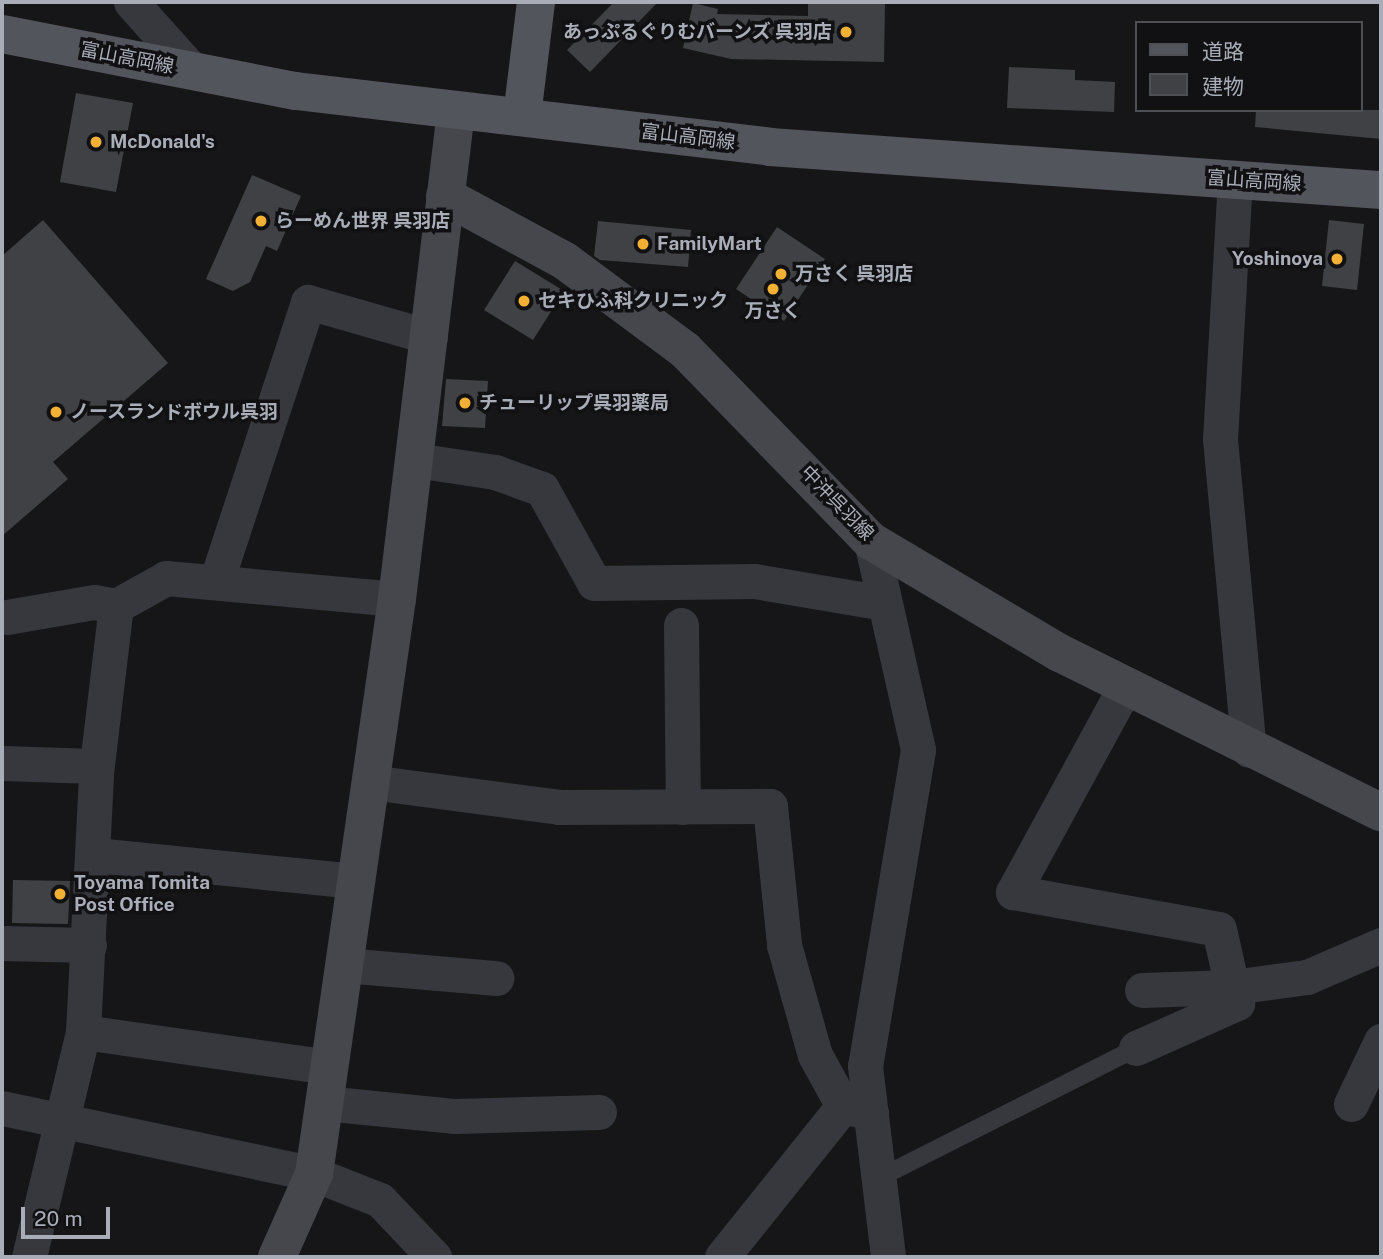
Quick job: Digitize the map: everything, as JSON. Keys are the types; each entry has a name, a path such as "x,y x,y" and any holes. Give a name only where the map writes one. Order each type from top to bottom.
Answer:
{"main road":[{"path":"522,117 536,2"},
{"name":"富山高岡線","path":"2,34 193,71 456,111 770,147 1381,190"},
{"path":"277,1257 314,1174 397,599 456,111"},
{"name":"中沖呉羽線","path":"445,196 565,261 685,350 871,541 1125,687 1249,750 1381,812"}],"street":[{"path":"131,2 193,71"},
{"path":"1236,179 1220,439 1249,750"},
{"path":"216,582 308,302 430,337"},
{"path":"415,460 495,472 542,489 594,583 754,581 884,603"},
{"path":"722,1257 857,1109 918,750 871,541"},
{"path":"4,617 94,602 116,606 166,578 397,599"},
{"path":"29,1257 66,1121 83,1032 94,855 96,766 116,606"},
{"path":"681,625 683,807"},
{"path":"1125,687 1013,892 1219,929 1237,1003 1136,1048"},
{"path":"2,763 96,766"},
{"path":"370,782 559,807 770,806 775,888 796,998 815,1055 857,1109 879,1178 888,1257"},
{"path":"94,855 356,881"},
{"path":"2,943 89,944"},
{"path":"1142,990 1232,988 1307,977 1381,945"},
{"path":"344,965 496,978"},
{"path":"83,1032 455,1116 599,1112"},
{"path":"1351,1104 1381,1041"},
{"path":"2,1108 314,1174 380,1200 434,1257"}],"lane":[{"path":"879,1178 1136,1048"}],"building":[{"path":"614,2 658,2 590,72 567,50"},
{"path":"808,2 885,2 884,62 731,59 683,48 693,3 718,9 717,14 808,16"},
{"path":"1009,67 1075,70 1075,80 1115,82 1114,112 1007,108"},
{"name":"McDonald's","path":"76,93 133,103 116,192 60,182"},
{"path":"1381,110 1381,139 1255,127 1256,112"},
{"name":"らーめん世界 呉羽店","path":"252,175 301,196 277,251 266,246 250,282 233,291 206,279"},
{"name":"ノースランドボウル呉羽","path":"43,220 168,363 53,462 68,479 2,536 2,256"},
{"path":"1329,220 1364,224 1357,290 1322,286"},
{"name":"FamilyMart","path":"598,221 691,230 688,267 600,260 594,256"},
{"name":"万さく 呉羽店","path":"777,227 825,259 784,321 736,289"},
{"name":"セキひふ科クリニック","path":"515,261 564,291 533,340 484,310"},
{"name":"チューリップ呉羽薬局","path":"446,379 488,381 485,428 442,426"},
{"path":"13,880 70,881 68,924 12,923"}],"place":[{"name":"あっぷるぐりむバーンズ 呉羽店","path":"846,32"},
{"name":"McDonald's","path":"96,142"},
{"name":"らーめん世界 呉羽店","path":"261,221"},
{"name":"FamilyMart","path":"643,244"},
{"name":"Yoshinoya","path":"1337,259"},
{"name":"万さく 呉羽店","path":"781,274"},
{"name":"万さく","path":"773,289"},
{"name":"セキひふ科クリニック","path":"524,301"},
{"name":"チューリップ呉羽薬局","path":"465,403"},
{"name":"ノースランドボウル呉羽","path":"56,412"},
{"name":"Toyama Tomita Post Office","path":"60,894"}]}
